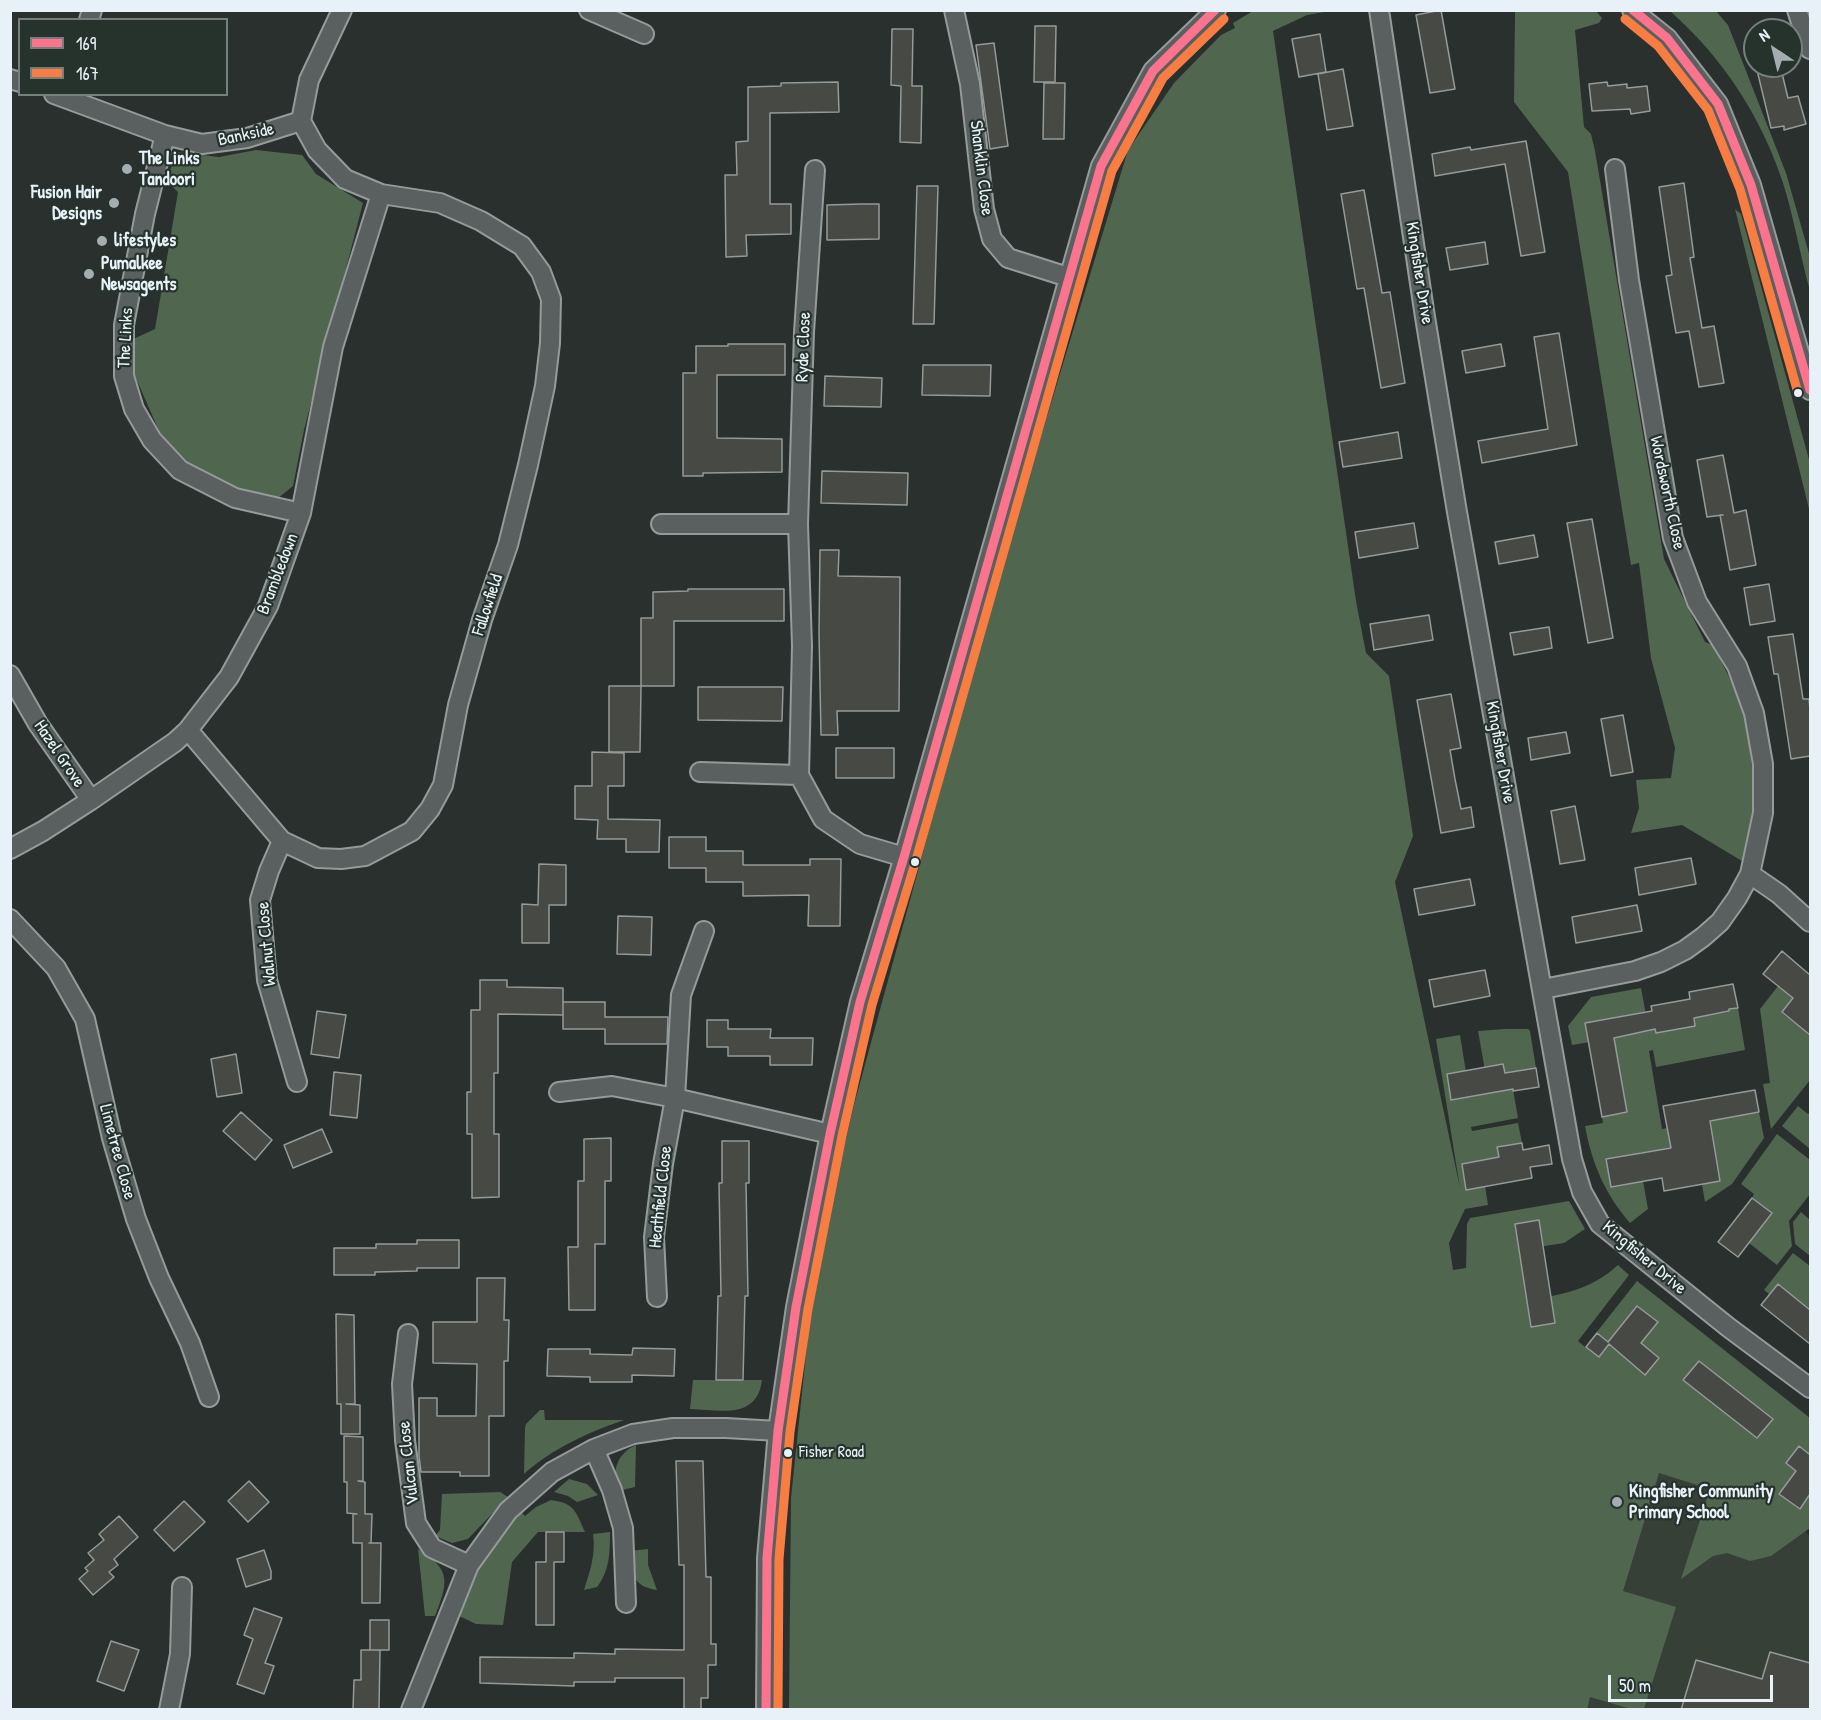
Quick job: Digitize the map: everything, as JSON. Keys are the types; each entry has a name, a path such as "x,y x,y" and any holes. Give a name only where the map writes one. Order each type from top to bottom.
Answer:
{"street":[{"path":"301,121 309,80 342,10"},
{"path":"589,10 644,33"},
{"name":"Shanklin Close","path":"954,10 970,84 984,209 992,239 1008,258 1068,277"},
{"path":"766,1710 766,1558 778,1431 796,1307 830,1134 860,1002 904,857 1101,166 1153,71 1216,10"},
{"name":"Kingfisher Drive","path":"1379,10 1457,512 1543,989 1560,1101 1572,1159 1582,1192 1600,1224 1728,1327 1810,1388"},
{"path":"1632,10 1667,38 1718,104 1751,185 1810,390"},
{"path":"1797,10 1810,49"},
{"name":"Bankside","path":"60,96 165,135 202,144 247,138 301,121"},
{"name":"Fallowfield","path":"188,730 282,841 318,858 341,859 365,856 412,831 430,809 443,785 458,705 482,620 508,545 544,386 550,343 551,299 541,272 522,246 481,221 440,203 381,194 345,178 317,150 301,121"},
{"name":"The Links","path":"165,135 145,214 124,326 124,376 134,409 153,440 180,470 235,498 301,513"},
{"name":"Wordsworth Close","path":"1543,989 1635,971 1685,950 1720,922 1737,898 1750,874 1763,813 1763,764 1754,712 1737,666 1697,602 1673,538 1634,313 1615,169"},
{"name":"Ryde Close","path":"815,170 804,332 798,524 802,646 799,775 823,819 860,844 904,857"},
{"name":"Brambledown","path":"10,849 91,801 174,742 188,730 229,677 268,606 301,513 333,347 381,194"},
{"path":"661,524 798,524"},
{"name":"Hazel Grove","path":"10,675 38,724 91,801"},
{"path":"700,772 799,775"},
{"name":"Walnut Close","path":"282,841 260,900 267,980 297,1082"},
{"path":"1750,874 1779,894 1810,922"},
{"name":"Limetree Close","path":"10,919 56,968 85,1019 112,1138 136,1219 159,1278 190,1343 209,1397"},
{"name":"Heathfield Close","path":"657,1297 654,1237 663,1164 675,1098 681,995 704,931"},
{"path":"559,1092 612,1086 675,1098 830,1134"},
{"name":"Vulcan Close","path":"408,1334 402,1384 405,1440 416,1523 432,1548 469,1565"},
{"path":"411,1710 469,1565 508,1511 552,1472 594,1449 633,1434 673,1428 778,1431"},
{"path":"594,1449 612,1490 623,1528 626,1603"},
{"path":"169,1710 180,1654 182,1587"}],"shaded area":[{"name":"Kingfisher Community Primary School","path":"1491,1348 1805,1531 1810,1537 1810,1709 1413,1710"}],"green space":[{"path":"1253,11 1330,11 1307,15 1273,31 1356,601 1366,653 1389,676 1413,836 1395,882 1460,1188 1436,1039 1460,1035 1470,1097 1489,1093 1478,1031 1528,1029 1536,1068 1510,1072 1518,1118 1471,1127 1472,1131 1518,1123 1522,1143 1499,1157 1481,1160 1488,1205 1465,1209 1449,1243 1453,1270 1466,1268 1467,1224 1470,1218 1569,1201 1585,1229 1564,1243 1519,1250 1527,1300 1586,1286 1618,1265 1629,1275 1578,1341 1585,1347 1637,1281 1810,1418 1810,1528 1771,1556 1750,1561 1727,1553 1713,1556 1681,1579 1710,1489 1659,1473 1623,1591 1676,1607 1644,1709 1631,1709 1590,1697 1587,1710 789,1710 791,1498 815,1268 855,1101 1000,571 1128,150 1174,83 1221,35 1235,28 1233,23"},
{"path":"1515,11 1596,11 1602,18 1599,23 1575,30 1584,127 1591,134 1595,151 1664,559 1705,642 1713,645 1745,709 1756,799 1747,864 1682,825 1631,833 1639,808 1636,780 1671,778 1675,748 1651,658 1639,563 1631,565 1568,172 1514,102"},
{"path":"1670,11 1716,11 1728,25 1743,63 1743,78 1749,78 1786,173 1810,257 1810,291 1783,183 1764,134 1723,68"},
{"path":"256,150 302,155 316,174 363,203 304,430 293,486 277,499 248,496 214,482 166,447 132,369 129,341 155,329 178,192 166,181 177,152 219,157"},
{"path":"1735,209 1741,214 1810,463 1810,513"},
{"path":"1778,986 1793,998 1782,1013 1810,1035 1810,1080 1771,1129 1763,1084 1770,1083 1760,1009"},
{"path":"1641,988 1647,1020 1693,1018 1729,1012 1729,1009 1738,1008 1745,1050 1656,1067 1653,1050 1649,1051 1662,1129 1759,1112 1764,1138 1732,1184 1705,1202 1697,1156 1659,1162 1657,1150 1638,1153 1648,1209 1630,1223 1613,1201 1601,1178 1591,1153 1585,1126 1603,1123 1602,1117 1627,1112 1614,1038 1572,1045 1568,1026 1591,997"},
{"path":"1798,1106 1808,1114 1810,1112 1810,1149 1782,1126"},
{"path":"1777,1134 1810,1160 1810,1194 1789,1221 1792,1246 1777,1265 1749,1243 1772,1213 1752,1198 1754,1194 1741,1184"},
{"path":"1801,1212 1810,1220 1810,1256 1795,1244 1793,1222"},
{"path":"1793,1253 1810,1266 1810,1310 1778,1284 1769,1294 1764,1290"},
{"path":"693,1380 762,1380 759,1393 753,1402 745,1407 725,1411 690,1409"},
{"path":"540,1410 544,1410 545,1420 624,1420 571,1442 547,1456 524,1474 526,1424"},
{"path":"636,1445 635,1487 618,1491 615,1477 617,1464 629,1448"},
{"path":"569,1479 587,1484 598,1495 577,1502 568,1496 554,1492"},
{"path":"500,1492 508,1497 468,1539 452,1543 435,1536 440,1530 442,1494"},
{"path":"551,1500 570,1506 585,1532 538,1532 512,1562 503,1625 476,1624 455,1614 474,1570 504,1529 520,1511 525,1516 536,1507"},
{"path":"610,1532 605,1574 597,1587 584,1590 593,1555 593,1534"},
{"path":"418,1549 442,1570 443,1594 435,1616 425,1616"},
{"path":"648,1549 648,1565 657,1590 638,1582 633,1572 630,1551"}],"building":[{"path":"1441,10 1455,89 1430,93 1416,15"},
{"path":"1035,26 1056,26 1055,82 1034,82"},
{"path":"892,29 913,29 912,86 922,86 921,143 900,142 901,86 891,85"},
{"path":"1320,34 1326,72 1299,77 1292,39"},
{"path":"994,43 1008,146 990,149 976,45"},
{"path":"1343,69 1353,126 1327,130 1318,74"},
{"path":"1759,78 1783,78 1788,98 1798,96 1806,124 1784,130 1784,126 1771,128"},
{"path":"838,82 839,112 770,113 770,204 791,204 791,234 746,235 747,256 726,257 725,175 737,175 736,142 748,141 748,87 781,86 781,83"},
{"path":"1607,82 1608,86 1627,84 1627,88 1647,86 1650,111 1631,114 1630,109 1592,111 1589,84"},
{"path":"1044,83 1065,83 1064,139 1043,139"},
{"path":"1526,141 1545,252 1521,256 1505,164 1435,176 1432,154"},
{"path":"1684,183 1694,257 1690,258 1702,328 1714,326 1724,383 1699,387 1689,331 1676,333 1666,276 1672,275 1659,187"},
{"path":"917,186 938,186 934,324 913,324"},
{"path":"1364,190 1382,293 1390,292 1405,383 1381,388 1364,288 1357,289 1341,194"},
{"path":"879,204 879,239 827,240 827,205"},
{"path":"1485,242 1488,264 1450,270 1446,248"},
{"path":"1559,333 1577,445 1482,463 1478,441 1548,429 1534,337"},
{"path":"728,344 785,344 785,375 717,375 717,438 782,439 782,472 703,473 703,476 683,476 683,373 696,373 696,346 728,346"},
{"path":"1501,344 1505,366 1466,373 1462,351"},
{"path":"923,365 991,365 990,396 922,395"},
{"path":"825,376 882,378 881,407 824,406"},
{"path":"1398,432 1402,458 1343,467 1339,442"},
{"path":"1723,455 1734,513 1746,510 1756,565 1730,570 1720,515 1707,517 1697,460"},
{"path":"822,471 908,473 907,505 821,503"},
{"path":"1592,519 1613,638 1588,643 1567,523"},
{"path":"1414,523 1418,548 1359,558 1355,532"},
{"path":"1534,535 1538,557 1499,564 1495,542"},
{"path":"820,550 839,550 838,576 900,577 899,711 837,711 838,735 821,735"},
{"path":"1769,584 1775,621 1750,625 1744,588"},
{"path":"688,589 784,589 784,621 674,621 674,686 641,686 641,618 653,618 653,592 688,591"},
{"path":"1429,615 1433,640 1374,650 1370,624"},
{"path":"1549,627 1552,648 1514,655 1510,633"},
{"path":"1793,634 1803,699 1809,699 1810,756 1791,759 1778,674 1774,674 1768,637"},
{"path":"609,686 641,686 640,752 609,752"},
{"path":"698,687 783,687 782,721 698,720"},
{"path":"1451,694 1461,748 1450,750 1455,779 1461,809 1471,807 1474,827 1441,833 1417,700"},
{"path":"1623,715 1633,772 1611,776 1601,719"},
{"path":"1566,732 1570,753 1531,760 1528,738"},
{"path":"836,748 894,748 894,778 836,778"},
{"path":"592,752 624,753 624,786 608,786 608,819 660,820 659,852 626,852 626,839 597,839 598,820 575,819 575,786 592,786"},
{"path":"1575,806 1585,860 1560,864 1551,811"},
{"path":"669,837 706,837 706,851 743,851 743,865 810,865 810,859 841,859 840,926 808,926 809,895 743,896 743,882 706,882 706,868 669,868"},
{"path":"1691,858 1696,884 1639,895 1635,868"},
{"path":"539,864 566,865 566,905 549,905 549,943 522,943 522,904 538,905"},
{"path":"1470,879 1475,905 1419,915 1414,889"},
{"path":"1637,905 1642,931 1576,943 1572,917"},
{"path":"618,916 652,917 651,955 617,954"},
{"path":"1782,951 1810,975 1810,1035 1782,1012 1793,998 1763,974"},
{"path":"1485,970 1490,996 1434,1007 1429,980"},
{"path":"480,980 507,980 507,987 563,988 563,1015 498,1014 498,1073 494,1073 494,1134 499,1134 499,1197 472,1198 472,1134 467,1134 467,1092 471,1092 471,1010 480,1010"},
{"path":"1733,984 1738,1008 1694,1018 1695,1026 1656,1033 1655,1029 1614,1038 1627,1112 1602,1117 1585,1023 1652,1011 1651,1006 1690,999 1689,992"},
{"path":"563,1002 605,1002 605,1017 668,1017 667,1044 605,1044 605,1029 563,1029"},
{"path":"317,1011 346,1015 339,1058 311,1054"},
{"path":"707,1020 728,1020 728,1029 771,1029 770,1038 813,1038 812,1065 770,1065 770,1056 728,1056 728,1047 707,1047"},
{"path":"236,1054 242,1093 217,1097 211,1059"},
{"path":"1503,1064 1505,1073 1536,1068 1539,1087 1513,1091 1513,1089 1451,1100 1447,1074"},
{"path":"334,1072 361,1075 357,1118 330,1115"},
{"path":"1755,1090 1759,1112 1710,1121 1720,1181 1664,1191 1662,1178 1611,1187 1606,1159 1671,1148 1663,1106"},
{"path":"241,1112 272,1140 255,1160 223,1131"},
{"path":"322,1129 332,1152 293,1168 284,1145"},
{"path":"611,1138 611,1181 605,1181 605,1244 595,1244 595,1310 569,1310 568,1247 578,1247 578,1181 584,1181 584,1139"},
{"path":"722,1141 749,1141 749,1183 746,1183 748,1296 745,1296 743,1380 716,1380 718,1296 721,1296 719,1183 722,1183"},
{"path":"1522,1143 1523,1150 1549,1145 1552,1164 1530,1167 1532,1178 1466,1190 1462,1164 1499,1157 1497,1147"},
{"path":"1752,1198 1772,1213 1738,1257 1718,1242"},
{"path":"1539,1220 1555,1323 1531,1327 1515,1224"},
{"path":"417,1240 459,1240 459,1268 417,1268 417,1271 375,1272 375,1275 334,1275 334,1248 376,1248 376,1244 417,1244"},
{"path":"477,1278 505,1278 504,1320 509,1320 508,1361 504,1361 504,1416 489,1416 489,1476 460,1476 460,1472 421,1472 419,1398 437,1398 437,1416 476,1416 477,1364 433,1363 433,1322 477,1322"},
{"path":"1778,1284 1810,1310 1810,1344 1761,1305"},
{"path":"1637,1306 1658,1322 1641,1343 1659,1358 1645,1375 1609,1344 1599,1357 1586,1347 1597,1333 1608,1342"},
{"path":"336,1314 354,1315 355,1404 346,1404 360,1405 360,1434 341,1434 341,1404 337,1404"},
{"path":"633,1348 675,1349 674,1376 632,1375 632,1382 590,1382 590,1377 547,1376 548,1349 590,1349 590,1354 632,1355"},
{"path":"1699,1361 1773,1419 1757,1438 1683,1380"},
{"path":"344,1436 363,1437 363,1481 358,1481 365,1482 365,1514 372,1514 371,1543 381,1543 380,1603 362,1603 362,1543 353,1543 353,1514 357,1514 347,1513"},
{"path":"1799,1446 1810,1453 1810,1494 1800,1509 1779,1494 1796,1471 1786,1463"},
{"path":"676,1461 703,1461 706,1577 711,1577 711,1644 716,1644 716,1665 708,1665 708,1698 701,1698 701,1710 684,1710 684,1678 615,1678 615,1682 574,1682 574,1686 480,1683 480,1657 574,1658 574,1653 615,1654 615,1649 684,1650 684,1565 679,1565"},
{"path":"249,1481 269,1502 248,1522 228,1501"},
{"path":"184,1501 205,1522 174,1551 154,1530"},
{"path":"119,1516 138,1537 114,1559 118,1565 109,1572 114,1577 93,1595 79,1579 88,1571 85,1568 94,1560 88,1553 104,1540 99,1534"},
{"path":"546,1532 564,1532 564,1562 554,1562 554,1625 536,1625 536,1562 546,1562"},
{"path":"264,1550 271,1571 271,1579 246,1587 237,1559"},
{"path":"254,1608 282,1618 265,1663 274,1666 264,1694 237,1684 253,1639 244,1635"},
{"path":"370,1620 389,1620 389,1650 370,1650"},
{"path":"111,1641 139,1650 124,1691 97,1681"},
{"path":"361,1650 380,1650 379,1710 353,1710 354,1680 361,1680"},
{"path":"1770,1652 1810,1663 1810,1710 1681,1710 1696,1660 1762,1679"}],"transit line":[{"name":"169","path":"766,1710 767,1558 778,1431 796,1307 830,1134 860,1002 904,857 1101,166 1153,71 1215,10"},
{"name":"169","path":"1633,10 1667,38 1718,104 1751,185 1810,390"},
{"name":"167","path":"778,1710 779,1559 790,1432 808,1309 842,1136 872,1005 916,860 1112,171 1163,78 1224,19"},
{"name":"167","path":"1625,19 1658,46 1708,110 1740,189 1798,393"}],"place":[{"name":"The Links Tandoori","path":"127,169"},
{"name":"Fusion Hair Designs","path":"114,203"},
{"name":"lifestyles","path":"102,241"},
{"name":"Pumalkee Newsagents","path":"89,274"},
{"name":"Fisher Road","path":"788,1453"},
{"name":"Kingfisher Community Primary School","path":"1617,1502"}]}
